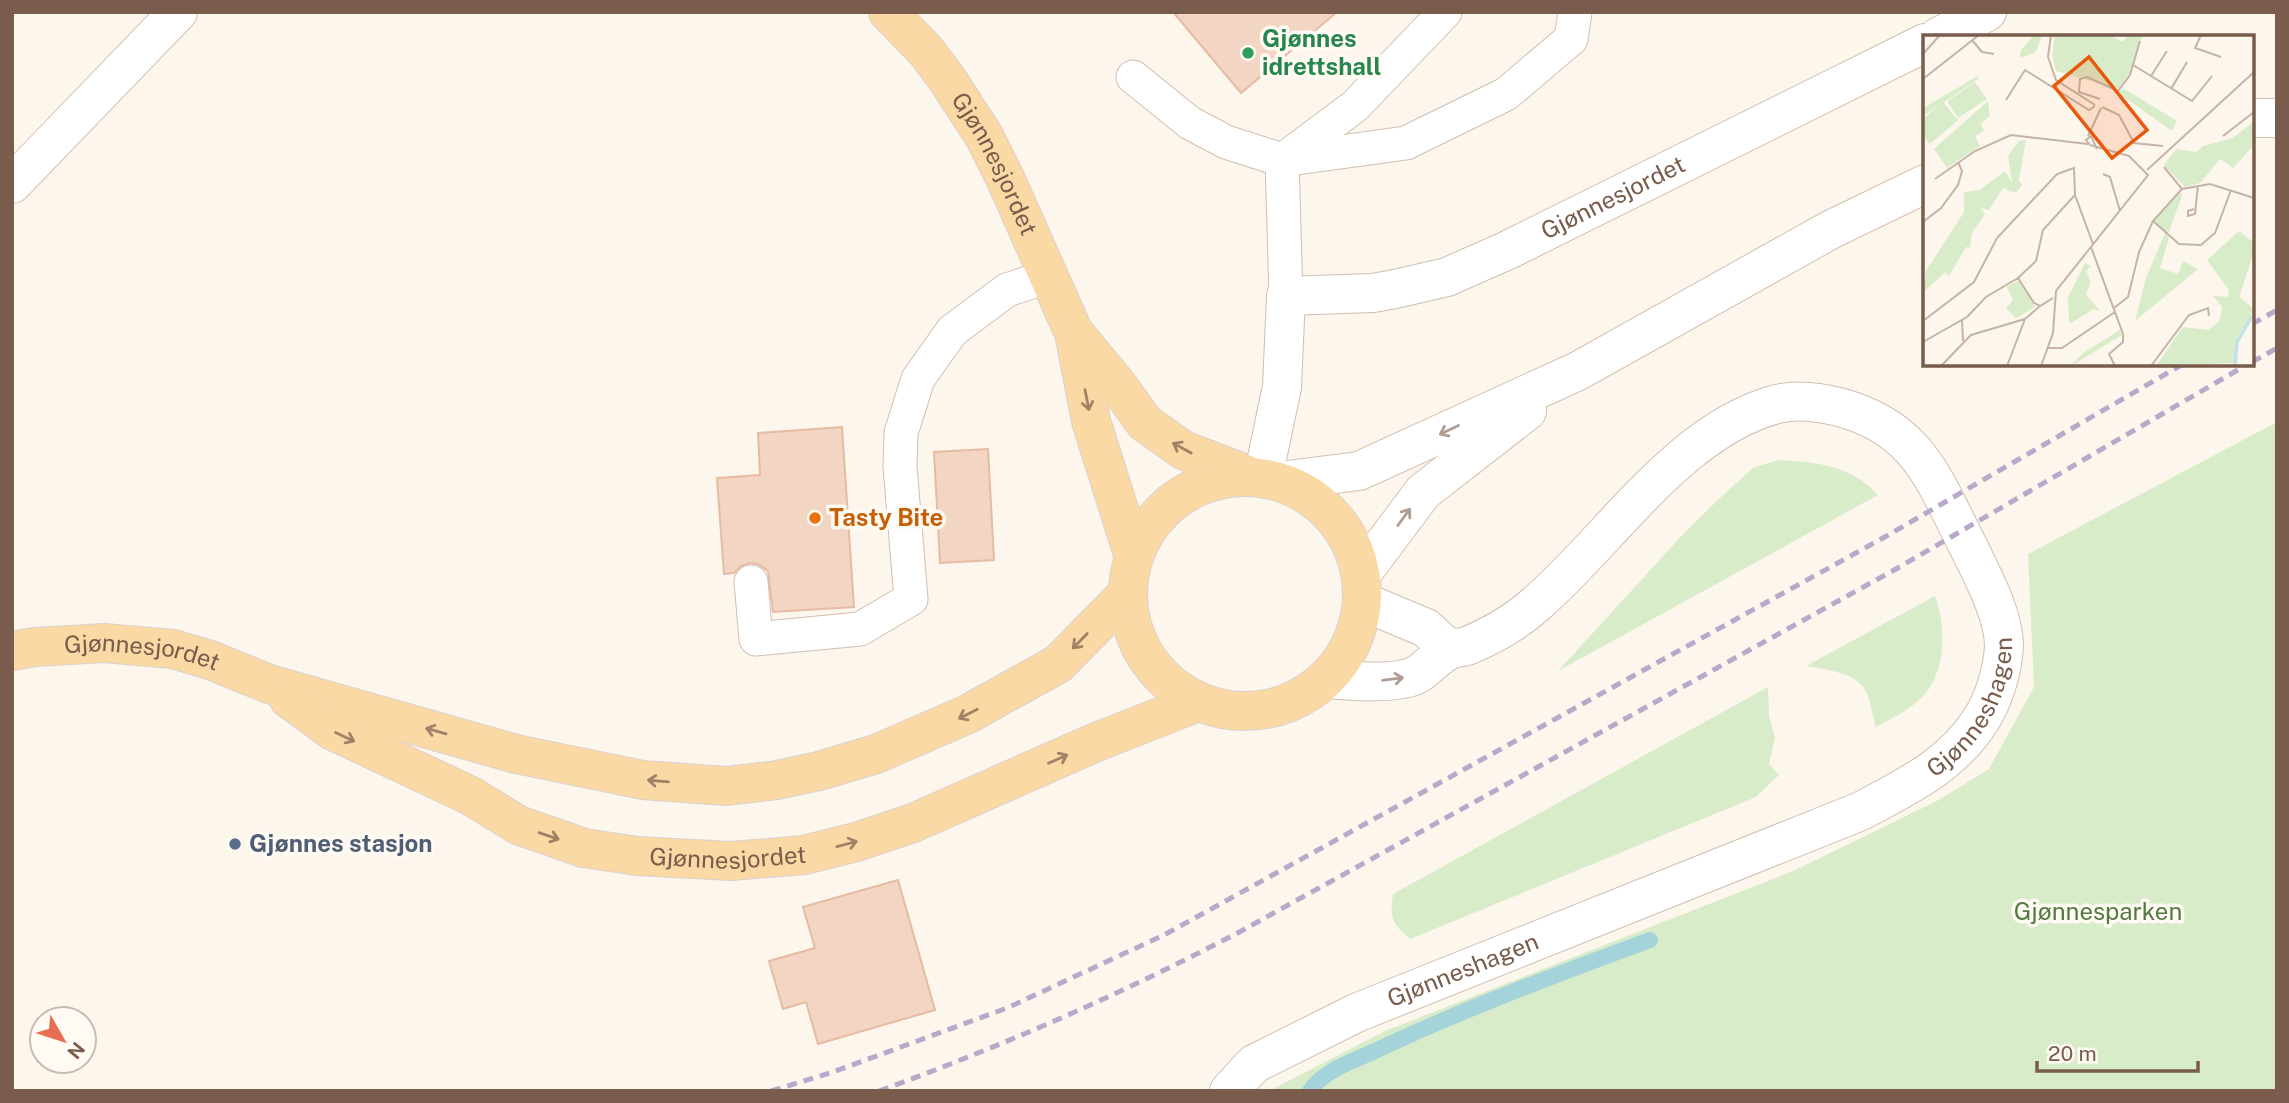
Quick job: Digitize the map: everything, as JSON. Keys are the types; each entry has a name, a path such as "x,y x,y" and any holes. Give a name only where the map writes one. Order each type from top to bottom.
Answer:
{"main road":[{"name":"Gjønnesjordet","path":"887,13 926,51 985,136 1049,276 1074,333 1091,422 1133,554"},
{"name":"Gjønnesjordet","path":"1074,333 1145,423 1182,450 1262,477"},
{"path":"1262,477 1313,497 1339,523 1364,587 1350,641 1327,679 1296,702 1269,709 1228,711 1198,702 1163,679 1143,654 1131,625 1127,594 1133,554 1153,519 1184,493 1214,480 1262,477"},
{"name":"Gjønnesjordet","path":"12,651 104,643 173,649 210,660 269,684 516,754 643,780 726,786 778,780 819,771 876,754 956,720 1058,664 1127,594"},
{"name":"Gjønnesjordet","path":"269,684 333,731 471,796 518,825 584,848 637,856 731,861 803,855 856,842 913,823 1094,743 1198,702"}],"street":[{"path":"12,184 178,12"},
{"path":"1942,35 1987,12"},
{"name":"Gjønnesjordet","path":"1286,296 1373,293 1447,277 1508,250 1923,44"},
{"path":"2254,118 2277,118"},
{"name":"Gjønnesjordet","path":"1262,477 1359,471 1578,371 1830,230 1923,185"},
{"path":"1262,477 1282,387 1286,296"},
{"name":"Gjønnesjordet","path":"1364,587 1423,492 1578,371"},
{"name":"Gjønneshagen","path":"1229,1091 1254,1064 1356,1013 1861,811 1928,775 1961,747 1984,716 1998,678 2004,645 1996,607 1976,563 1931,473 1908,444 1883,423 1856,411 1818,402 1780,403 1747,414 1716,431 1675,464 1535,606 1489,636 1462,648 1450,650 1415,676 1367,682 1327,679"},
{"path":"1364,587 1426,628 1450,650"}],"lane":[{"path":"1282,160 1354,106 1445,12"},
{"path":"1133,77 1190,123 1226,142 1282,160 1406,142 1506,94 1571,39 1575,12"},
{"path":"1282,160 1286,296"},
{"path":"751,582 756,639 860,629 911,599 900,466 901,433 918,379 952,331 1007,290 1049,276"}],"green space":[{"name":"Gjønnesparken","path":"2277,422 2277,1091 1269,1091 1385,1031 1791,872 1935,802 1989,769 2034,687 2028,554"},
{"path":"1778,460 1819,464 1844,471 1878,495 1558,671 1687,530 1721,497 1753,468"},
{"path":"1935,596 1942,625 1938,670 1924,695 1900,714 1876,727 1868,696 1859,683 1838,672 1806,666"},
{"path":"1768,687 1769,716 1775,738 1769,764 1779,775 1756,797 1410,939 1395,924 1392,915 1393,894"}],"building":[{"name":"Gjønnes idrettshall","path":"1173,12 1337,12 1241,93"},
{"path":"842,427 854,607 773,612 768,571 758,564 750,563 741,566 734,573 724,574 717,478 760,475 758,433"},
{"path":"988,449 994,560 940,563 934,452"},
{"path":"898,880 935,1010 818,1044 806,1002 783,1009 769,961 815,948 803,907"}],"waterway":[{"path":"1310,1091 1331,1071 1444,1020 1650,940"}],"railway":[{"path":"2254,323 2277,310"},
{"path":"2254,361 2277,348"},
{"path":"771,1091 833,1072 1007,1008 1164,935 1883,538 2180,366"},
{"path":"879,1091 1064,1017 1243,930 1896,569 2245,366"}],"place":[{"name":"Gjønnes idrettshall","path":"1248,53"},
{"name":"Tasty Bite","path":"815,518"},
{"name":"Gjønnes stasjon","path":"235,844"}]}
